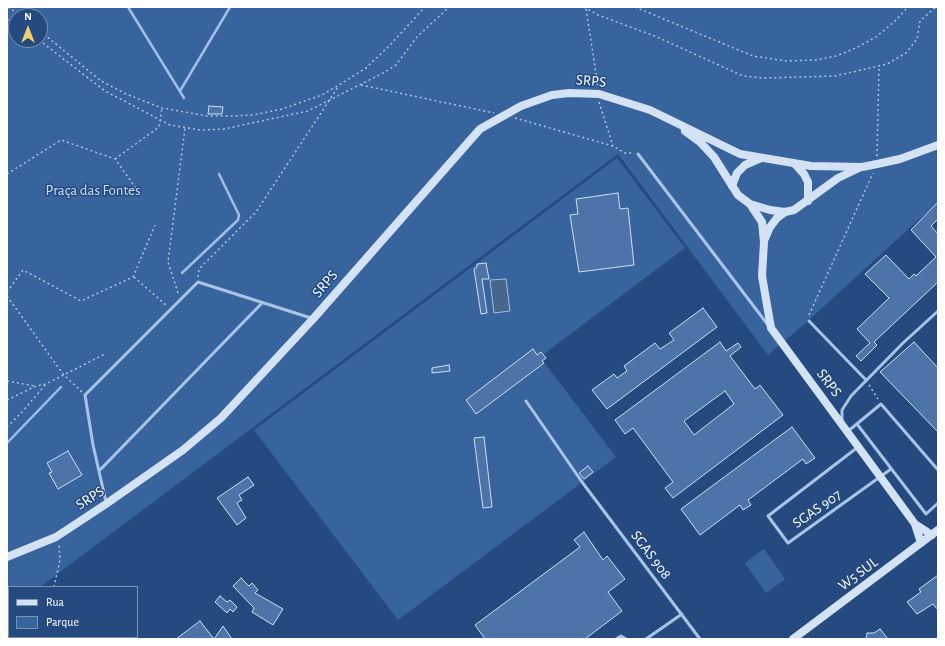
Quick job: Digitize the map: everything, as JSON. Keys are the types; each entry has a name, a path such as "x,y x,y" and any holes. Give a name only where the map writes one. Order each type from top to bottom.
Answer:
{"main road":[{"name":"SRPS","path":"7,557 56,537 183,450 221,418 313,319 480,129 521,106 552,95 569,93 599,94 635,104 740,154 794,164 862,167"},
{"name":"SRPS","path":"674,123 700,142 714,157 727,175 738,195 750,204 762,222 764,242 762,276 771,328 915,524 921,543"},
{"name":"SRPS","path":"764,242 770,227 777,218 785,212 794,210 808,201 838,178 862,167 900,160 938,145"},
{"path":"732,186 737,173 745,165 761,158"},
{"path":"794,164 804,174 808,182 808,201"},
{"name":"SRPS","path":"750,204 785,212"},
{"name":"SRPS","path":"915,524 935,532"},
{"name":"W5 SUL","path":"793,639 935,532"}],"lane":[{"path":"638,154 771,328"},
{"path":"106,504 85,395 170,308 198,282 313,319"},
{"path":"99,471 262,303"},
{"path":"842,424 842,410 851,396 928,318 938,312"},
{"path":"809,321 866,380"},
{"name":"SGAS 908","path":"526,401 585,485 700,639"},
{"path":"847,432 881,404 938,470"},
{"path":"857,424 926,514 938,503"},
{"name":"SGAS 907","path":"858,447 768,516 788,543 881,477"},
{"path":"881,477 891,469"},
{"path":"646,639 682,614"},
{"path":"616,639 621,636 626,639"}],"path":[{"path":"48,38 101,81 126,94 162,108 207,116 253,115 282,109 305,102 339,85 366,68 390,46 425,7"},
{"path":"48,47 105,91 170,125 200,130 224,129 308,111 361,85 396,65 417,37 449,7"},
{"path":"585,7 598,15 657,37 743,76 763,78 835,76 888,64 906,53 917,39 920,21 936,7"},
{"path":"585,7 599,101 613,146"},
{"path":"635,7 753,56 786,61 816,60 836,56 856,48 876,37 894,22 908,7"},
{"path":"809,321 810,312 877,164 879,66"},
{"path":"198,282 199,269 256,212 339,85"},
{"path":"361,85 504,115 613,146 625,153 638,154"},
{"path":"115,159 158,127 162,108"},
{"path":"180,299 168,262 186,127"},
{"path":"7,174 61,140 115,159 138,191"},
{"path":"7,292 23,270 81,301 133,277 155,225"},
{"path":"133,277 170,308"},
{"path":"7,296 63,374 85,395"},
{"path":"7,427 46,384 63,374 105,354"},
{"path":"866,380 881,404"},
{"path":"7,381 36,386"},
{"path":"7,400 36,386 46,384"},
{"path":"54,586 60,560 56,537"}],"green space":[{"name":"Praça das Fontes","path":"7,7 938,7 938,202 809,320 768,355 618,154 41,586 8,586 7,611"},
{"path":"617,158 685,248 540,357 616,457 398,620 254,430"},
{"path":"764,549 785,579 766,593 745,563"}],"shaded area":[{"path":"506,279 510,311 494,313 490,280"}],"building":[{"path":"209,106 223,107 222,114 208,114"},
{"path":"618,193 620,209 628,208 634,265 579,272 570,215 578,214 576,199"},
{"path":"938,202 938,219 931,226 938,234 938,282 874,342 877,345 861,361 856,356 870,343 857,329 889,298 865,274 886,255 909,279 914,274 916,276 936,257 911,230"},
{"path":"486,263 489,279 482,279 487,313 481,314 474,269 477,267 477,264"},
{"path":"703,308 717,327 607,409 592,390 614,374 617,378 627,371 624,366 655,343 660,349 674,340 669,333"},
{"path":"720,342 726,351 738,343 741,347 730,356 755,389 760,385 783,415 673,498 665,488 673,482 633,428 625,434 615,420","holes":["725,391 734,404 694,435 684,421"]},
{"path":"914,342 938,368 938,432 880,372"},
{"path":"533,349 537,355 541,352 546,358 542,361 544,363 476,414 466,400"},
{"path":"449,365 450,371 432,373 432,368"},
{"path":"792,427 815,458 806,464 803,459 748,500 751,505 743,510 740,505 700,535 681,509"},
{"path":"484,437 492,507 483,508 474,438"},
{"path":"68,451 82,475 58,489 49,473 52,472 47,463"},
{"path":"588,466 593,472 584,479 579,473"},
{"path":"248,477 254,485 239,495 242,500 237,503 246,518 237,525 217,498"},
{"path":"584,532 603,560 607,556 625,579 608,592 622,611 585,639 485,639 475,625 580,547 574,540"},
{"path":"938,575 938,610 933,604 917,614 907,602 921,592 919,589"},
{"path":"241,578 249,586 252,583 258,590 255,593 283,609 273,625 252,612 254,608 233,586"},
{"path":"220,596 227,602 230,600 237,607 233,612 230,609 227,613 215,602"},
{"path":"200,621 214,639 176,639"},
{"path":"223,626 232,639 214,639"},
{"path":"880,629 888,639 866,639 867,633 874,633"}],"waterway":[{"path":"128,7 184,98"},
{"path":"180,91 230,7"},
{"path":"182,273 238,220 239,215 219,174"},
{"path":"7,443 61,387"}]}
